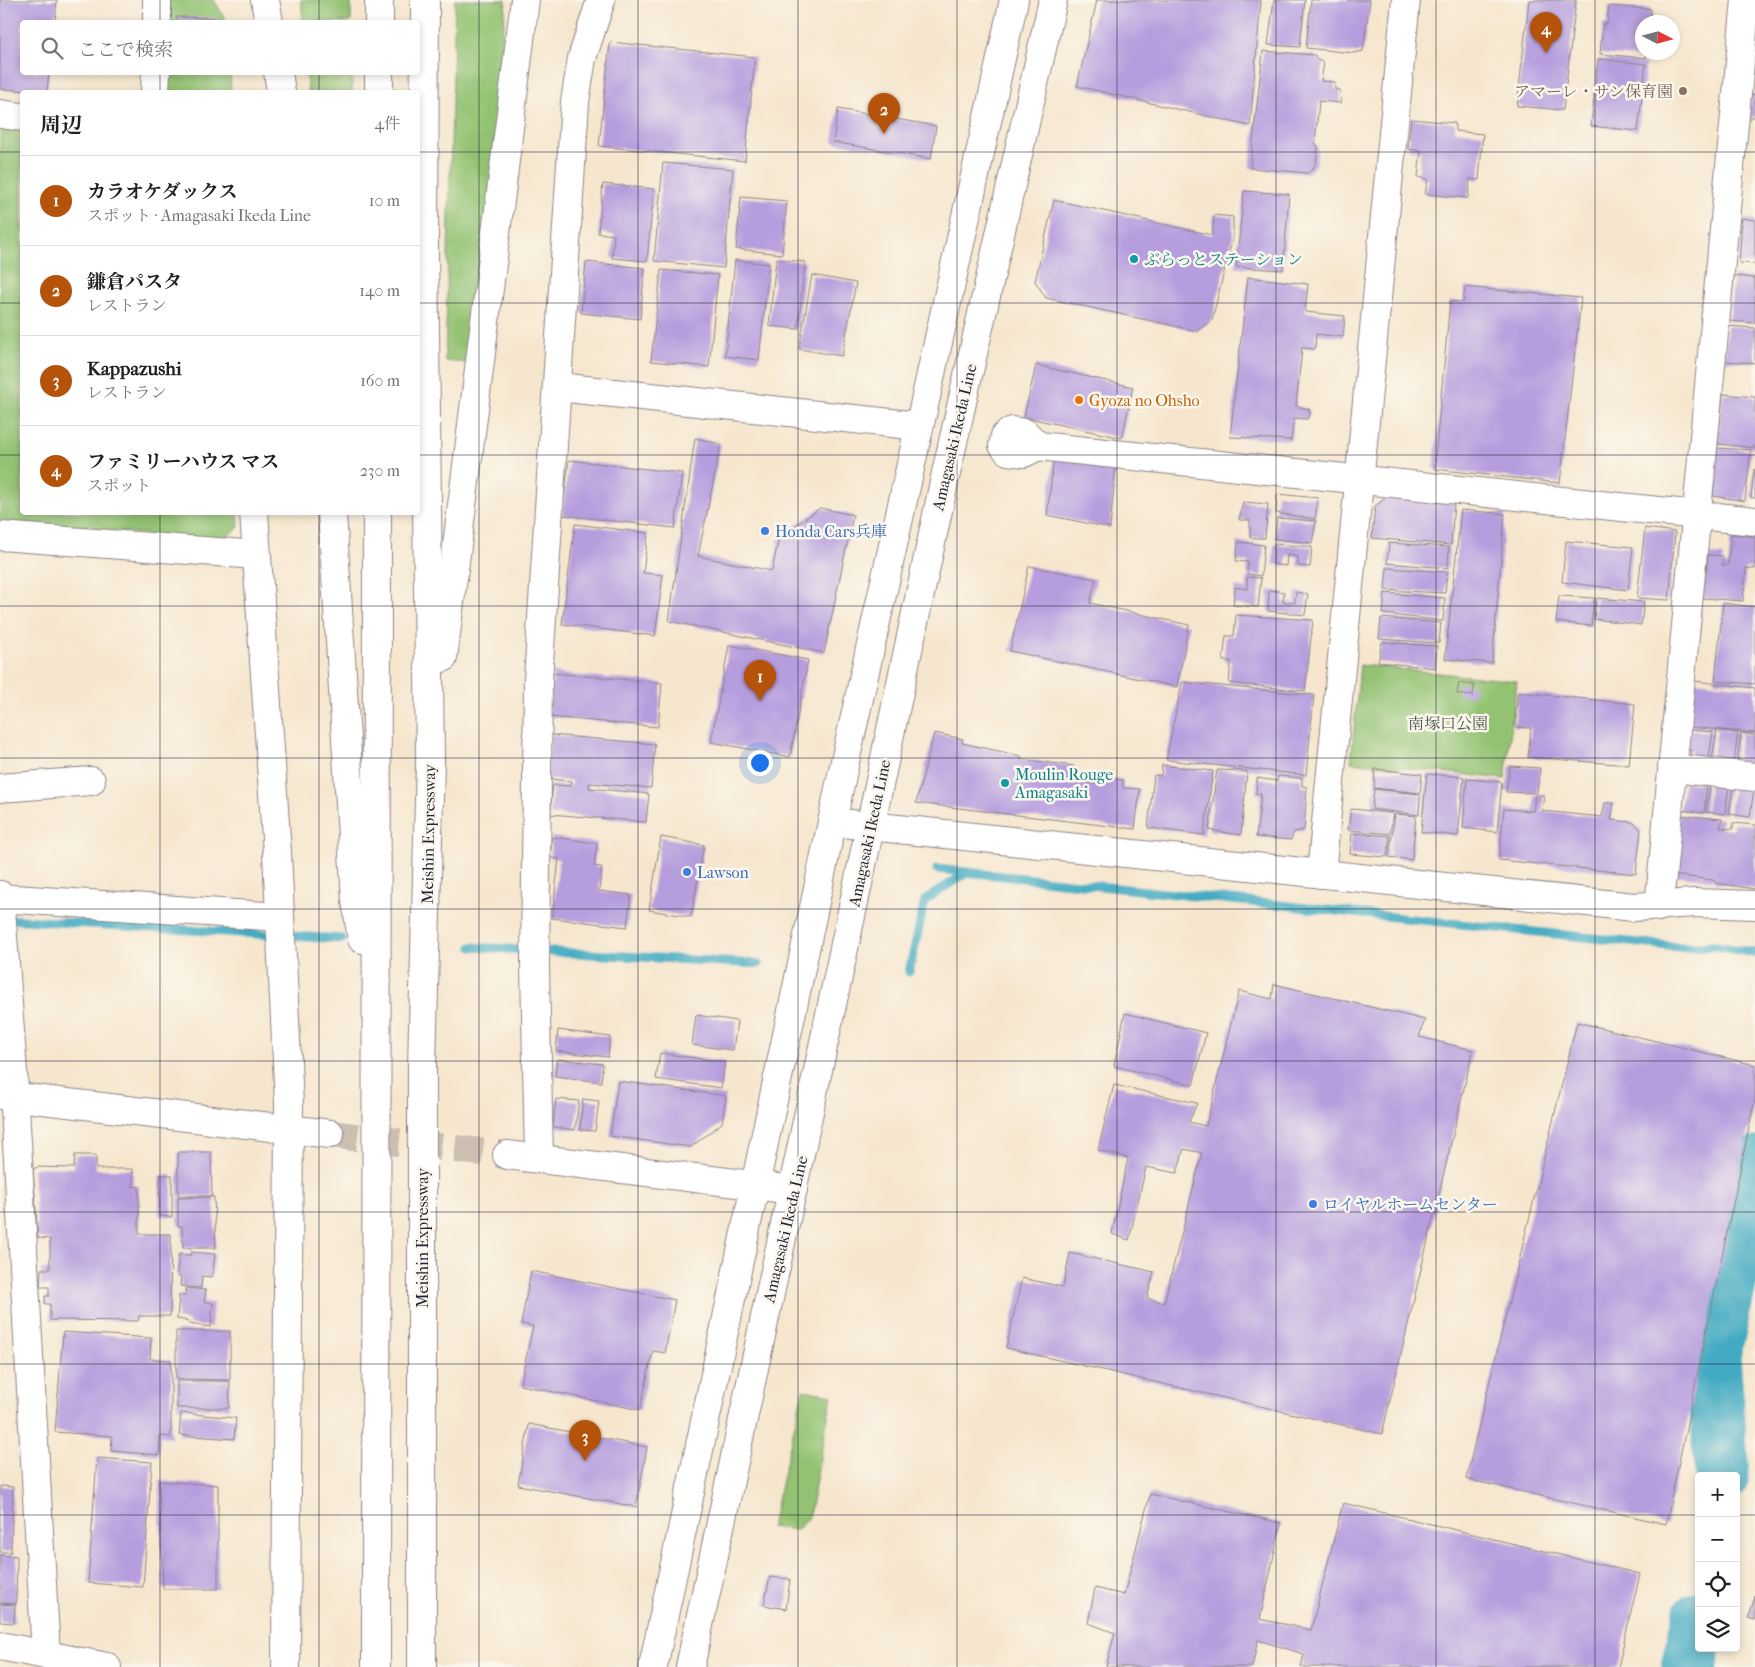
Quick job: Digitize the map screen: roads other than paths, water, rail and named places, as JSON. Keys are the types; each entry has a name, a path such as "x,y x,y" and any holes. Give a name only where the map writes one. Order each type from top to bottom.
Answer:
{"main road":[{"path":"157,0 157,20"},
{"path":"265,0 269,20"},
{"path":"379,0 379,20"},
{"name":"Meishin Expressway","path":"422,1667 422,1065 430,761 424,246 425,0"},
{"path":"430,761 525,0"},
{"path":"539,1159 536,950 538,680 575,102 582,58 601,0"},
{"path":"653,1667 832,822 1014,0"},
{"name":"Amagasaki Ikeda Line","path":"690,1667 946,473 1053,0"},
{"path":"1321,874 1406,0"},
{"path":"1664,906 1672,768 1746,0"},
{"path":"156,75 156,90"},
{"path":"278,75 281,90"},
{"path":"379,75 379,90"},
{"path":"0,114 20,117"},
{"path":"558,387 919,426"},
{"path":"1038,446 1755,521"},
{"path":"254,515 281,929 289,1104 286,1667"},
{"path":"332,515 356,901 375,1027"},
{"path":"376,1666 375,1027 377,515"},
{"path":"0,536 257,555"},
{"path":"1672,768 1755,777"},
{"path":"0,788 91,781"},
{"path":"832,822 1627,906 1664,906 1694,903 1755,905"},
{"path":"46,1655 7,1096 1,905 281,929"},
{"path":"7,1096 330,1134"},
{"path":"507,1155 793,1190"},
{"path":"0,1646 107,1667"}],"waterway":[{"path":"937,869 1678,947 1716,946 1755,953"},
{"path":"909,972 925,900 968,872"},
{"path":"5,919 342,939"},
{"path":"472,947 758,964"},
{"path":"1722,1472 1713,1356 1755,1164"},
{"path":"1689,1667 1695,1638"}],"tunnel":[{"path":"330,1134 507,1155"}],"place":[{"name":"ファミリーハウス マス","path":"1546,53"},
{"name":"アマーレ・サン保育園","path":"1683,91"},
{"name":"鎌倉パスタ","path":"884,134"},
{"name":"ぶらっとステーション","path":"1134,259"},
{"name":"Gyoza no Ohsho","path":"1079,400"},
{"name":"Honda Cars兵庫","path":"765,531"},
{"name":"カラオケダックス","path":"760,701"},
{"name":"Moulin Rouge Amagasaki","path":"1005,783"},
{"name":"Lawson","path":"687,872"},
{"name":"ロイヤルホームセンター","path":"1313,1204"},
{"name":"Kappazushi","path":"585,1461"}],"park label":[{"name":"南塚口公園","path":"1448,723"}]}
